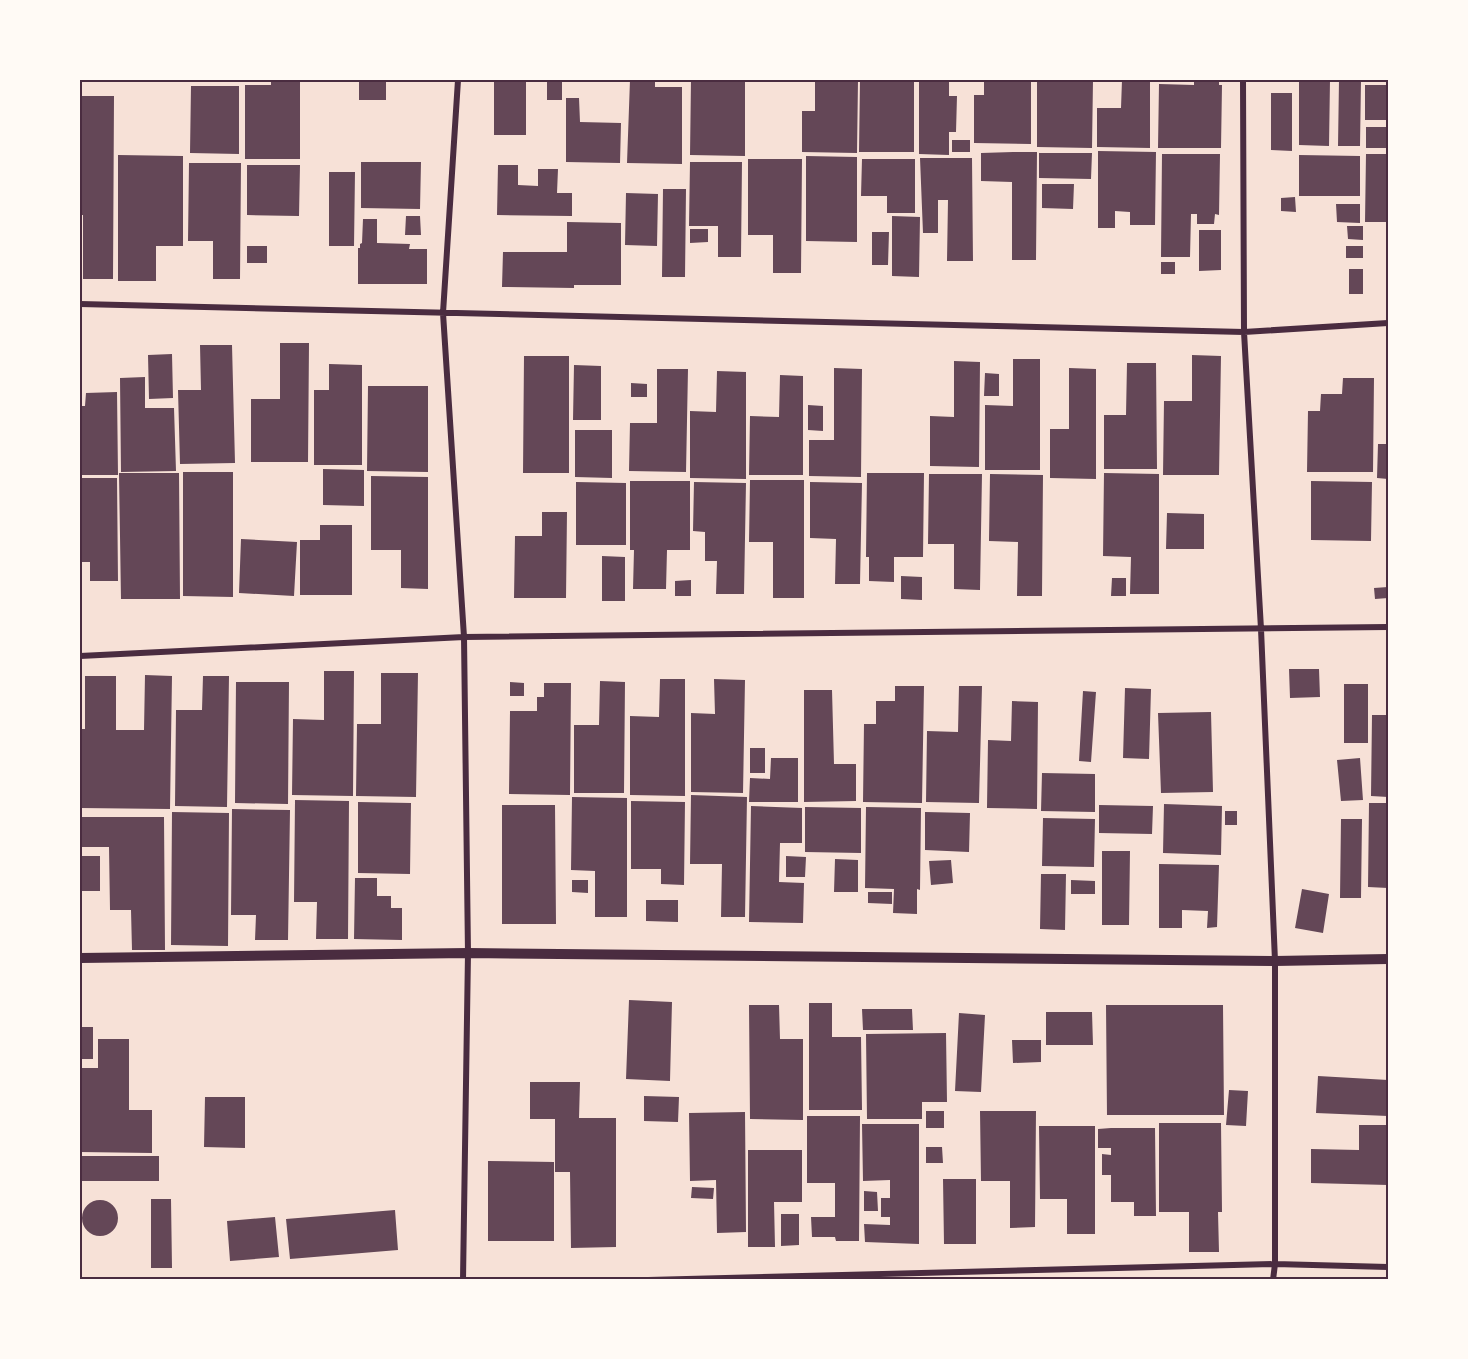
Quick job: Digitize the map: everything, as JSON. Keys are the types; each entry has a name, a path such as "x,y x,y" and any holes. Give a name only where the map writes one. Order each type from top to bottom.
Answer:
{"street":[{"path":"459,80 443,314 464,637 468,953 463,1280"},
{"path":"1243,80 1244,332 1261,629 1275,961 1275,1264 1273,1280"},
{"path":"80,304 1244,332 1389,323"},
{"path":"80,656 464,637 1389,627"},
{"path":"80,958 468,953 1275,961 1389,959"},
{"path":"648,1280 1275,1264 1389,1267"}],"building":[{"path":"271,80 300,80 300,159 245,159 245,85 271,85"},
{"path":"359,80 386,80 386,100 359,100"},
{"path":"494,80 526,80 526,135 494,135"},
{"path":"547,80 562,80 562,100 547,100"},
{"path":"630,80 655,80 655,87 682,87 682,164 627,163"},
{"path":"691,80 745,80 745,156 690,155"},
{"path":"815,80 858,80 857,153 802,152 802,111 815,111"},
{"path":"860,80 914,80 914,152 859,152"},
{"path":"919,80 949,80 949,96 957,96 956,132 949,132 949,155 919,154"},
{"path":"984,80 1034,80 1031,81 1031,144 974,143 974,95 984,95"},
{"path":"1037,80 1093,80 1092,148 1037,147"},
{"path":"1122,80 1150,80 1150,148 1097,147 1097,108 1121,108"},
{"path":"1194,80 1219,80 1219,85 1222,85 1221,148 1158,148 1159,84 1194,85"},
{"path":"1299,80 1330,80 1329,146 1299,145"},
{"path":"1339,80 1361,80 1360,146 1338,146"},
{"path":"1365,85 1388,85 1388,120 1365,120"},
{"path":"191,86 239,86 239,154 190,153"},
{"path":"1271,93 1292,93 1292,151 1271,150"},
{"path":"80,96 114,96 113,279 83,279 83,215 80,215"},
{"path":"566,98 579,98 580,122 621,123 620,163 566,162"},
{"path":"1366,127 1388,127 1388,148 1366,148"},
{"path":"952,140 970,140 970,152 952,152"},
{"path":"1098,151 1156,152 1155,225 1130,225 1130,212 1115,211 1115,228 1098,228"},
{"path":"1037,152 1036,260 1012,260 1012,182 981,181 981,153"},
{"path":"1039,153 1092,153 1091,179 1039,178"},
{"path":"1162,154 1220,154 1219,215 1215,214 1214,224 1197,224 1197,214 1191,214 1190,257 1161,257"},
{"path":"1366,154 1388,154 1388,222 1365,222"},
{"path":"118,155 183,156 183,246 156,246 156,281 118,281"},
{"path":"1299,155 1360,156 1360,196 1299,196"},
{"path":"806,156 857,157 857,242 806,241"},
{"path":"920,158 972,158 973,261 947,261 948,200 938,200 938,233 923,233"},
{"path":"748,159 802,159 801,273 773,273 773,235 748,235"},
{"path":"862,159 915,159 915,213 887,213 887,196 861,196"},
{"path":"361,162 421,162 420,209 361,208"},
{"path":"690,162 742,162 741,257 718,257 718,226 689,226"},
{"path":"189,163 241,163 240,279 213,279 213,241 188,241"},
{"path":"247,165 300,165 299,216 247,215"},
{"path":"498,165 518,165 518,185 538,186 538,169 558,169 557,193 572,193 572,216 497,215"},
{"path":"329,172 355,172 354,246 329,246"},
{"path":"1042,184 1074,184 1073,209 1042,208"},
{"path":"663,189 686,189 685,277 662,277"},
{"path":"626,193 658,194 657,246 625,245"},
{"path":"1295,197 1296,212 1281,211 1281,198"},
{"path":"1336,204 1360,204 1360,223 1337,222"},
{"path":"406,216 420,216 421,235 405,235"},
{"path":"892,216 920,217 919,277 892,276"},
{"path":"363,219 377,219 377,243 410,244 409,249 427,249 427,284 358,284 358,248 362,243"},
{"path":"567,222 621,223 621,285 574,285 574,288 502,287 503,252 567,252"},
{"path":"1347,226 1363,226 1363,240 1348,239"},
{"path":"690,229 708,229 708,242 690,243"},
{"path":"1199,230 1221,230 1221,270 1199,271"},
{"path":"872,232 889,232 888,265 872,265"},
{"path":"247,246 267,246 267,263 247,263"},
{"path":"1346,246 1363,246 1363,258 1346,258"},
{"path":"1161,262 1175,262 1175,274 1161,274"},
{"path":"1349,269 1363,269 1363,294 1349,294"},
{"path":"280,343 309,343 308,462 251,462 251,399 280,399"},
{"path":"200,345 232,345 235,463 180,464 178,390 201,390"},
{"path":"172,354 173,398 149,399 148,355"},
{"path":"1192,355 1221,356 1219,475 1163,475 1164,401 1192,401"},
{"path":"524,356 569,356 569,473 523,473"},
{"path":"1013,359 1040,359 1040,470 985,470 985,405 1013,406"},
{"path":"954,361 980,362 979,467 930,466 930,416 954,417"},
{"path":"1127,363 1156,363 1157,469 1104,469 1104,415 1126,415"},
{"path":"329,364 362,365 362,465 314,465 314,390 329,390"},
{"path":"574,365 601,366 601,420 573,420"},
{"path":"834,368 862,369 861,477 809,476 809,440 834,440"},
{"path":"1069,368 1096,369 1096,479 1050,478 1050,429 1069,429"},
{"path":"657,369 688,369 686,472 629,471 630,423 657,423"},
{"path":"717,371 746,372 746,479 690,478 690,411 716,412"},
{"path":"985,373 999,374 999,396 984,396"},
{"path":"780,375 803,376 803,475 749,475 750,416 779,417"},
{"path":"145,377 145,408 174,408 176,471 121,472 120,378"},
{"path":"1343,378 1374,378 1373,472 1307,472 1308,411 1320,411 1321,394 1342,394"},
{"path":"631,383 647,384 647,397 631,397"},
{"path":"368,386 428,386 428,472 367,471"},
{"path":"117,392 118,475 80,475 80,406 85,406 86,393"},
{"path":"808,405 823,406 823,431 808,430"},
{"path":"575,430 612,430 612,478 575,477"},
{"path":"1378,444 1388,444 1388,479 1377,478"},
{"path":"323,469 364,470 364,506 323,505"},
{"path":"183,472 233,472 233,597 183,596"},
{"path":"119,473 179,473 180,599 121,599"},
{"path":"867,473 924,473 923,557 894,557 894,582 869,581 869,557 866,557"},
{"path":"1104,473 1159,474 1159,594 1130,594 1131,557 1103,556"},
{"path":"929,474 982,474 980,590 954,589 954,544 928,544"},
{"path":"990,474 1043,475 1042,596 1017,596 1018,542 989,541"},
{"path":"371,476 428,477 428,589 401,588 401,550 371,550"},
{"path":"80,478 117,478 118,581 90,581 90,562 80,562"},
{"path":"750,480 804,480 804,598 773,598 773,542 749,542"},
{"path":"630,481 690,481 690,550 667,550 666,589 633,589 634,550 630,550"},
{"path":"1311,481 1372,482 1371,541 1311,540"},
{"path":"576,482 626,483 626,545 576,545"},
{"path":"694,482 746,483 744,594 716,594 717,561 705,561 705,532 693,531"},
{"path":"810,482 862,483 860,584 835,584 836,539 810,538"},
{"path":"542,512 567,512 566,598 514,598 515,536 542,536"},
{"path":"1167,513 1204,514 1204,549 1166,549"},
{"path":"320,525 352,525 352,595 300,595 300,540 320,540"},
{"path":"241,539 297,542 294,596 239,593"},
{"path":"602,556 625,557 625,601 602,601"},
{"path":"901,576 922,577 922,600 901,599"},
{"path":"1112,578 1126,578 1126,596 1111,596"},
{"path":"691,580 691,596 675,596 675,581"},
{"path":"1388,587 1388,598 1375,599 1374,588"},
{"path":"1289,669 1319,669 1320,697 1290,698"},
{"path":"324,671 354,671 353,796 292,795 293,719 324,720"},
{"path":"381,673 418,673 416,797 356,796 357,724 381,724"},
{"path":"145,675 172,676 170,809 80,808 80,729 85,729 85,676 116,676 116,730 144,730"},
{"path":"203,676 229,676 227,807 175,806 176,710 202,710"},
{"path":"660,679 685,679 685,796 630,795 630,716 659,717"},
{"path":"714,679 745,680 743,793 691,792 691,713 715,714"},
{"path":"600,681 625,682 624,793 574,793 574,725 599,725"},
{"path":"236,682 289,682 288,804 235,803"},
{"path":"510,682 524,683 524,696 510,696"},
{"path":"544,683 571,683 570,795 509,794 510,711 537,711 537,697 544,697"},
{"path":"1344,684 1368,684 1368,743 1344,743"},
{"path":"895,686 924,686 922,803 863,802 864,724 876,724 876,701 895,701"},
{"path":"959,686 982,686 979,803 926,802 927,731 958,732"},
{"path":"1125,688 1151,689 1149,759 1123,758"},
{"path":"804,690 832,690 834,764 856,764 856,801 804,802"},
{"path":"1083,691 1096,692 1091,762 1079,761"},
{"path":"1012,701 1038,702 1037,809 987,808 988,740 1011,741"},
{"path":"1211,712 1213,792 1161,793 1158,713"},
{"path":"1372,715 1388,715 1388,797 1371,796"},
{"path":"750,748 765,748 765,773 750,773"},
{"path":"771,758 798,758 798,802 749,802 750,778 770,779"},
{"path":"1360,758 1363,800 1341,801 1337,760"},
{"path":"1042,773 1095,774 1095,812 1041,811"},
{"path":"691,795 747,797 745,917 721,917 722,864 690,864"},
{"path":"572,797 627,798 627,917 595,917 595,871 571,870"},
{"path":"295,800 349,801 348,939 316,939 317,902 294,902"},
{"path":"631,801 685,802 684,885 661,884 661,869 631,869"},
{"path":"358,802 411,803 410,874 358,873"},
{"path":"1369,803 1388,803 1388,888 1368,887"},
{"path":"1164,804 1222,806 1221,855 1163,853"},
{"path":"502,805 555,805 556,924 502,924"},
{"path":"1099,805 1153,806 1152,834 1099,833"},
{"path":"751,806 802,808 802,843 780,843 779,882 804,883 803,923 749,922"},
{"path":"805,807 861,808 861,853 805,852"},
{"path":"866,807 921,808 920,890 917,889 917,914 893,913 894,889 865,888"},
{"path":"232,809 290,810 288,940 255,940 256,915 231,915"},
{"path":"1225,811 1237,811 1237,825 1225,825"},
{"path":"172,812 229,813 228,946 171,945"},
{"path":"925,812 970,813 969,852 925,850"},
{"path":"80,817 164,817 165,950 132,950 131,910 110,910 109,847 80,847"},
{"path":"1043,818 1095,819 1094,867 1042,866"},
{"path":"1341,819 1362,819 1361,898 1340,898"},
{"path":"1102,851 1130,851 1129,925 1102,925"},
{"path":"80,856 100,856 100,891 80,891"},
{"path":"786,856 806,857 805,877 786,877"},
{"path":"835,859 858,860 858,892 834,892"},
{"path":"951,860 953,883 931,885 929,861"},
{"path":"1159,864 1219,865 1217,927 1207,928 1208,911 1182,910 1182,928 1159,928"},
{"path":"1041,874 1066,874 1065,930 1040,929"},
{"path":"355,878 377,878 377,896 391,896 391,908 402,908 402,940 354,939"},
{"path":"572,880 588,880 588,893 572,892"},
{"path":"1071,880 1095,881 1095,894 1071,894"},
{"path":"1302,889 1329,894 1323,933 1295,928"},
{"path":"868,892 892,892 892,904 868,903"},
{"path":"646,900 678,900 678,922 646,921"},
{"path":"629,1000 672,1002 670,1081 626,1079"},
{"path":"809,1003 832,1003 832,1037 861,1037 862,1110 809,1110"},
{"path":"749,1005 779,1005 780,1039 803,1039 803,1120 750,1119"},
{"path":"1106,1005 1223,1005 1224,1115 1107,1115"},
{"path":"862,1009 912,1009 913,1030 863,1030"},
{"path":"1046,1012 1092,1012 1093,1045 1046,1045"},
{"path":"959,1013 985,1015 981,1092 955,1091"},
{"path":"80,1027 93,1027 93,1059 80,1059"},
{"path":"946,1033 947,1102 922,1102 922,1119 867,1119 866,1034"},
{"path":"98,1039 129,1039 129,1110 152,1110 152,1153 80,1152 80,1068 98,1068"},
{"path":"1012,1040 1041,1040 1041,1062 1013,1063"},
{"path":"1318,1076 1388,1080 1388,1116 1316,1113"},
{"path":"530,1082 580,1082 579,1118 616,1118 616,1247 571,1248 570,1172 555,1172 555,1119 530,1119"},
{"path":"1229,1090 1248,1091 1246,1126 1226,1125"},
{"path":"644,1096 679,1097 678,1122 644,1121"},
{"path":"205,1097 245,1097 245,1148 204,1147"},
{"path":"926,1111 944,1111 944,1128 926,1128"},
{"path":"980,1111 1036,1111 1035,1227 1010,1228 1010,1181 981,1181"},
{"path":"745,1112 746,1232 717,1233 716,1180 690,1181 689,1113"},
{"path":"807,1116 860,1116 859,1241 836,1241 835,1237 812,1237 811,1217 835,1217 835,1183 807,1183"},
{"path":"1159,1123 1221,1123 1222,1212 1218,1212 1219,1252 1189,1252 1189,1212 1159,1212"},
{"path":"862,1124 919,1124 919,1244 865,1242 864,1224 890,1225 890,1217 881,1217 881,1198 890,1198 890,1180 863,1181"},
{"path":"1359,1125 1388,1125 1388,1185 1311,1183 1311,1149 1359,1150"},
{"path":"1039,1126 1095,1126 1095,1234 1067,1234 1067,1199 1040,1199"},
{"path":"1155,1128 1156,1216 1134,1216 1134,1202 1111,1202 1111,1175 1102,1175 1102,1154 1111,1155 1111,1148 1098,1148 1098,1129"},
{"path":"926,1147 942,1147 943,1163 926,1163"},
{"path":"748,1150 802,1150 802,1202 774,1202 775,1247 748,1247"},
{"path":"80,1156 159,1156 159,1181 80,1181"},
{"path":"488,1161 554,1162 554,1241 488,1241"},
{"path":"943,1179 976,1179 976,1244 944,1244"},
{"path":"692,1187 714,1188 713,1199 691,1198"},
{"path":"864,1191 877,1192 878,1211 864,1211"},
{"path":"151,1199 171,1199 172,1268 151,1268"},
{"path":"100,1200 112,1206 118,1218 112,1230 100,1236 88,1230 82,1218 88,1206"},
{"path":"395,1210 398,1250 290,1259 286,1219"},
{"path":"781,1214 799,1214 799,1245 781,1246"},
{"path":"275,1217 279,1257 230,1261 227,1221"}]}
